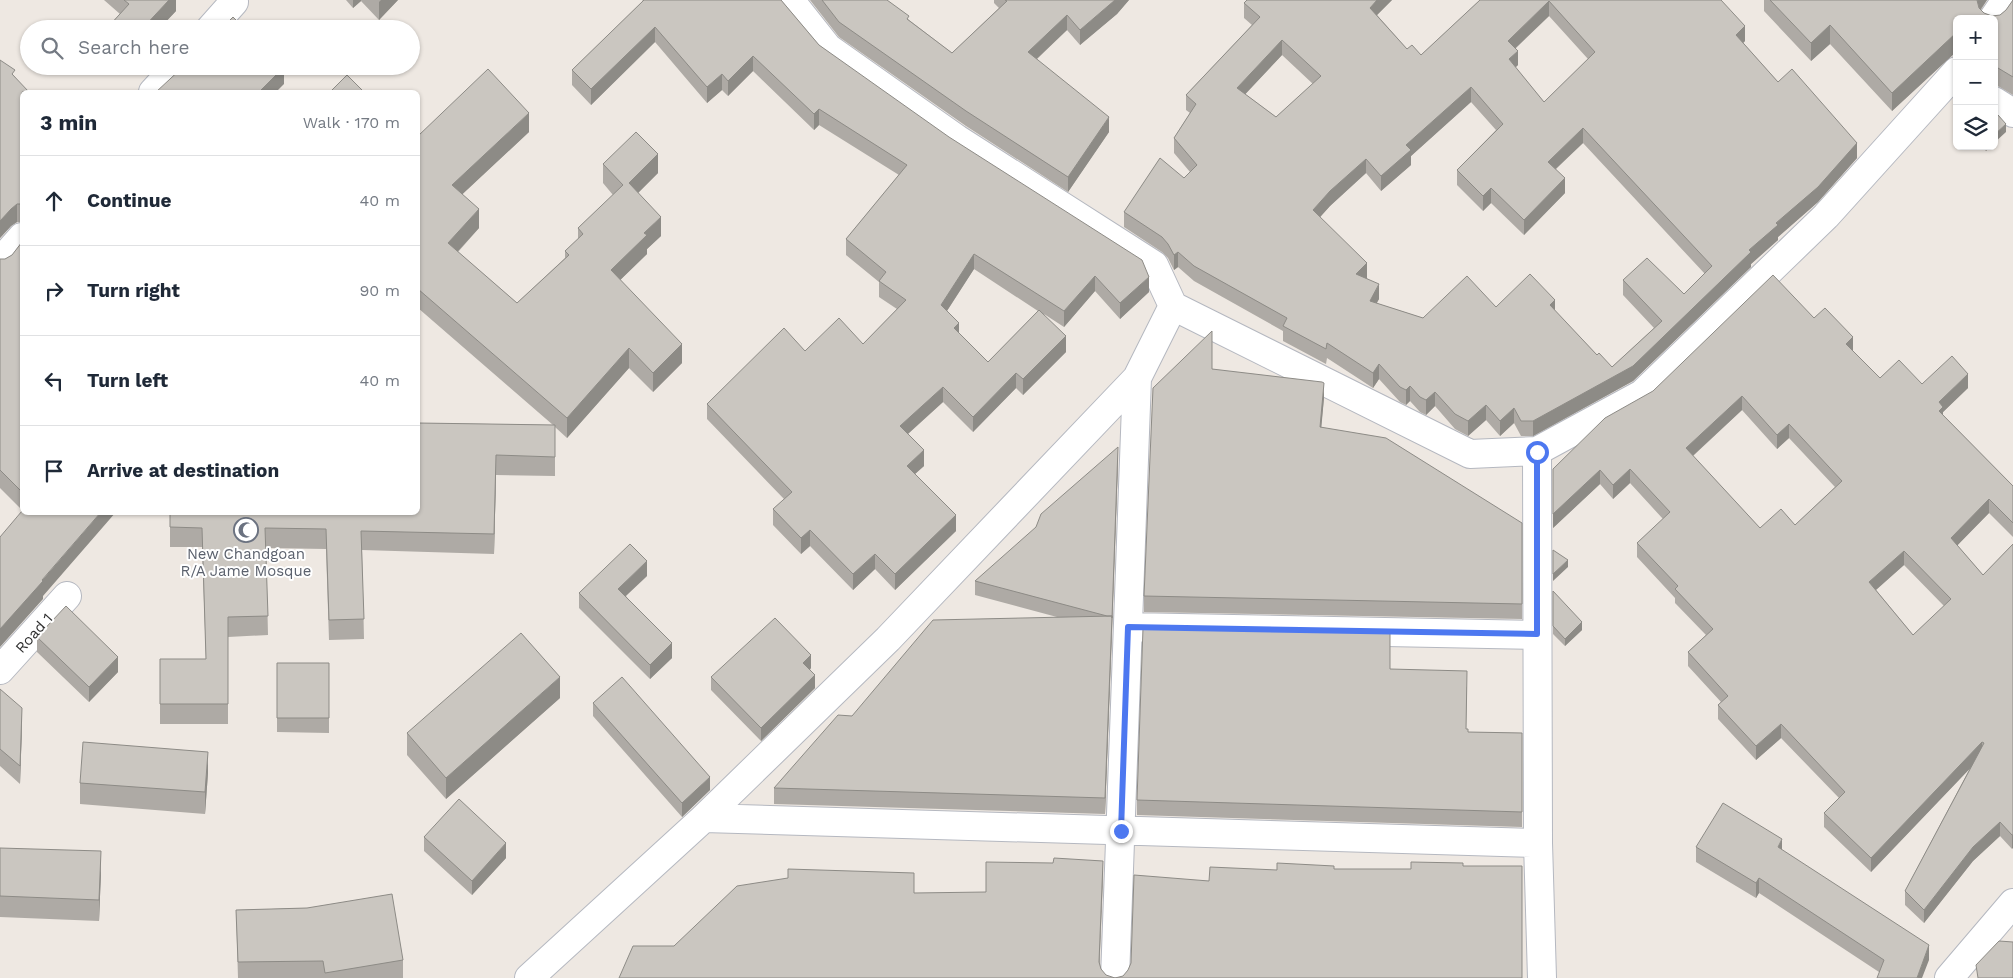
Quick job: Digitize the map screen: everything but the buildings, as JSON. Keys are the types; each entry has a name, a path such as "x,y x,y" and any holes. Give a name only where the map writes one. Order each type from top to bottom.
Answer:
{"street":[{"path":"790,0 828,48 957,139 1154,265 1173,306 1470,454 1537,452 1642,394 1826,216 1953,77"},
{"path":"1996,15 2006,0"},
{"path":"218,20 234,2"},
{"path":"155,90 168,75"},
{"path":"1998,104 2013,113"},
{"path":"0,262 20,239"},
{"path":"529,978 704,818 888,639 1137,378 1173,306"},
{"path":"1115,978 1137,378"},
{"path":"1537,452 1538,843 1542,978"},
{"name":"Road 1","path":"0,670 68,596"},
{"path":"1128,627 1537,634"},
{"path":"704,818 1538,843"},
{"path":"1949,978 2013,903"}],"place":[{"name":"New Chandgoan R/A Jame Mosque","path":"246,530"}],"route":[{"path":"1121,831 1128,627 1537,634 1537,452"}]}
